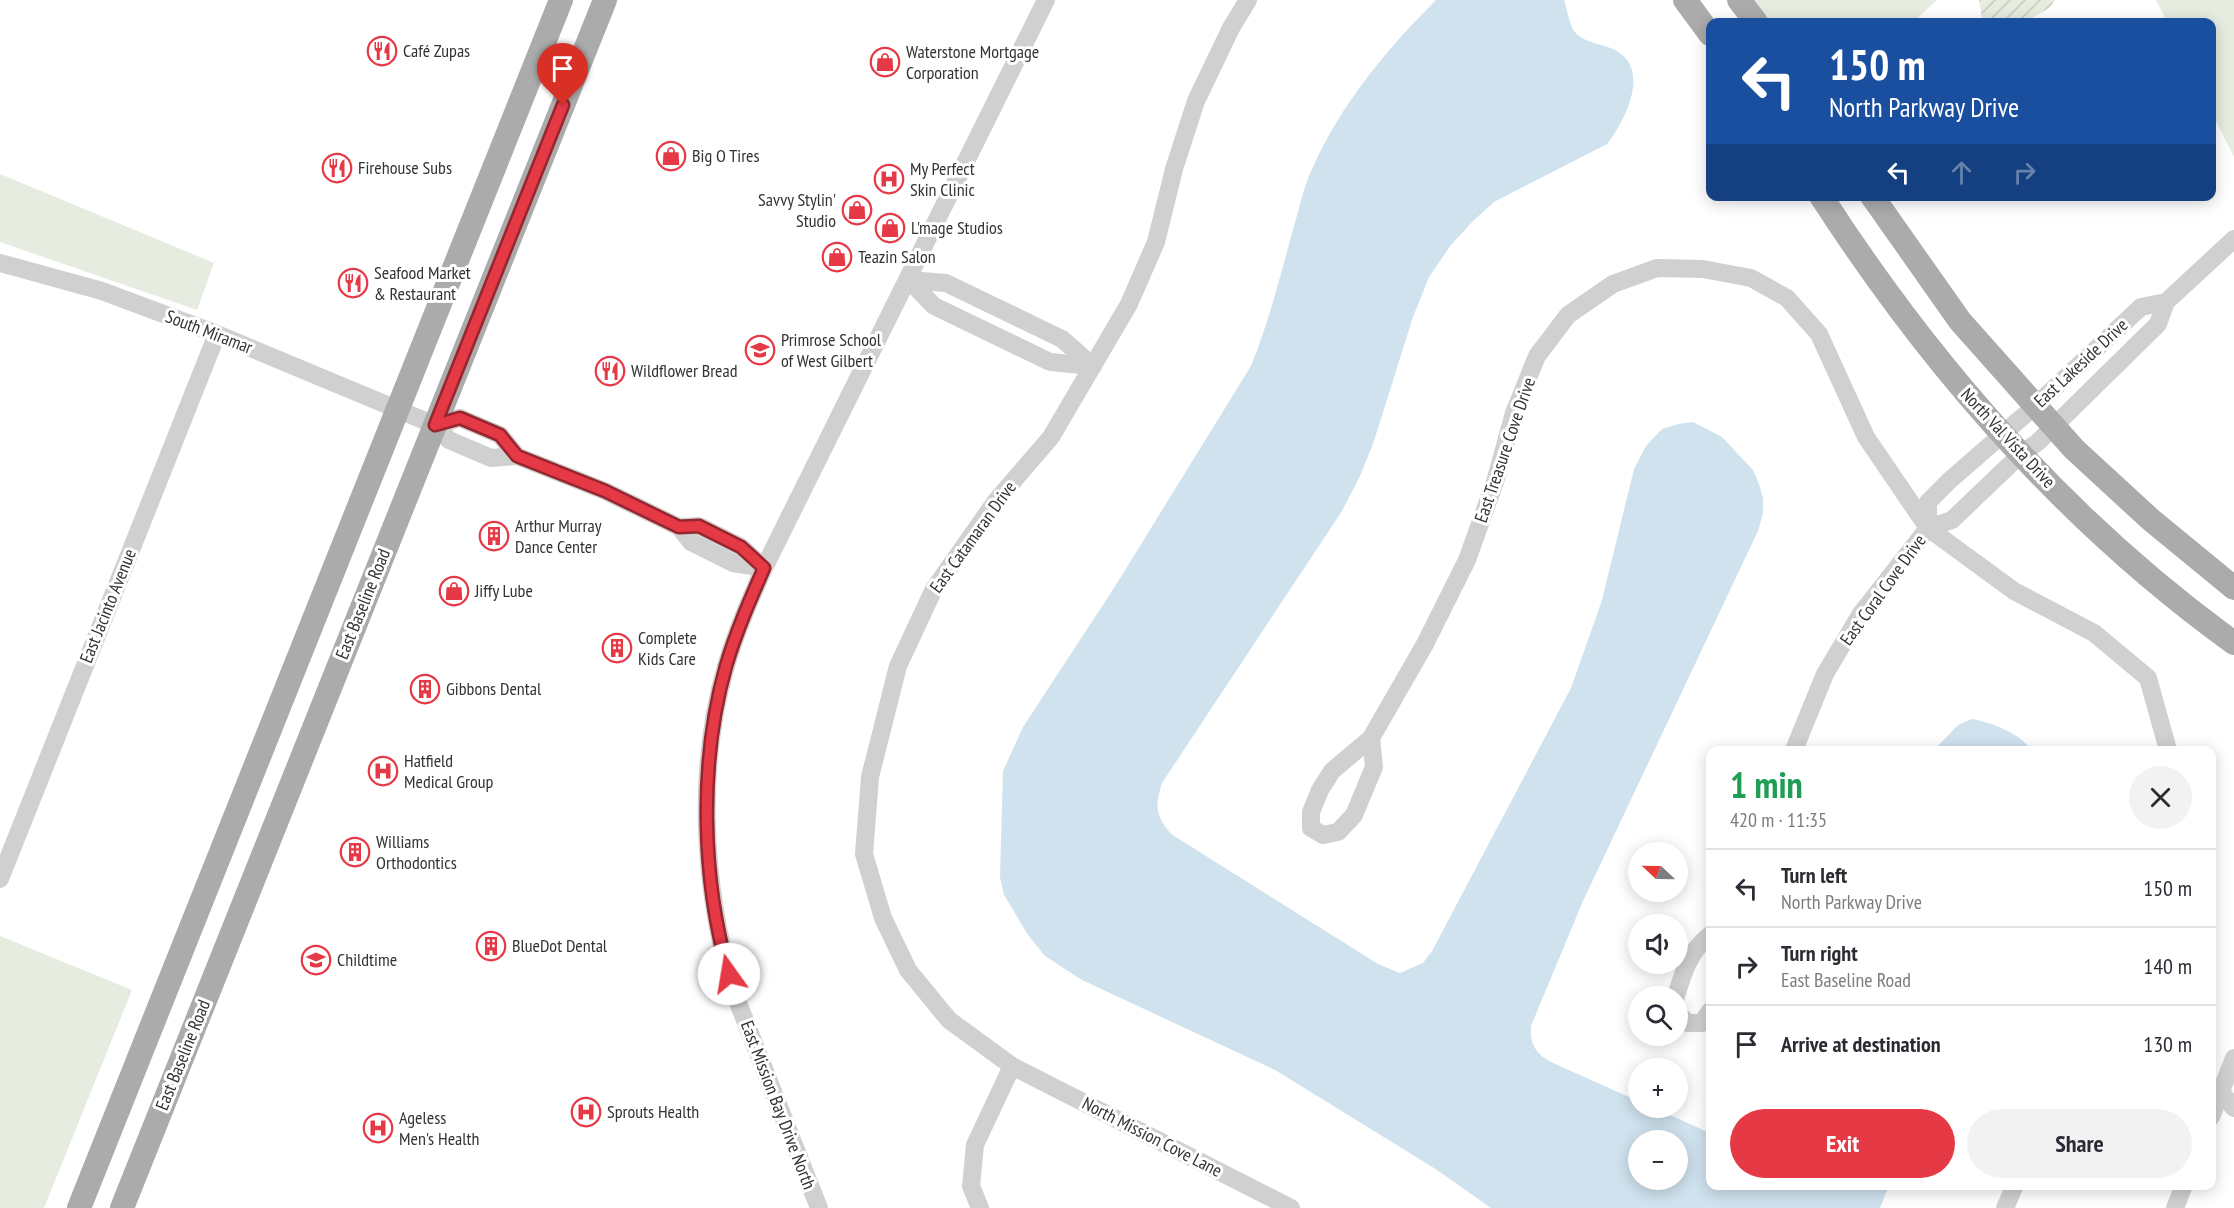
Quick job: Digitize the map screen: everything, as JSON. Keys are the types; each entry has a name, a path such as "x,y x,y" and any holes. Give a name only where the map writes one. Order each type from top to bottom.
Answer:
{"main road":[{"path":"80,1208 405,413 561,0"},
{"name":"East Baseline Road","path":"122,1208 605,0"},
{"path":"1685,0 1706,29"},
{"path":"1739,0 1753,18"},
{"name":"North Val Vista Drive","path":"1824,201 1861,257 1929,350 2003,435 2084,519 2172,596 2234,643"},
{"path":"1876,201 1960,321 2074,449 2135,506 2234,588"}],"street":[{"name":"East Mission Bay Drive North","path":"819,1208 733,990 724,957 715,907 708,844 708,795 715,713 726,667 740,624 764,568 909,280 1046,0"},
{"name":"East Catamaran Drive","path":"1012,1066 949,1020 908,970 883,918 864,854 870,777 898,666 934,589 996,501 1052,437 1129,304 1156,242 1174,169 1197,101 1231,28 1248,0"},
{"name":"East Lakeside Drive","path":"2021,454 2038,442 2158,324 2166,303 2234,239"},
{"name":"South Miramar","path":"0,263 102,291 217,334 435,425 449,440 491,458 517,456 605,491 679,527 691,542 723,558 734,563 764,568"},
{"name":"East Treasure Cove Drive","path":"1371,738 1374,767 1354,815 1338,832 1323,835 1311,828 1311,812 1320,789 1332,771 1371,738 1425,644 1467,560 1495,483 1514,413 1537,356 1568,315 1613,284 1657,268 1703,268 1751,278 1787,298 1819,334 1866,438 1928,528 2014,591 2094,633 2148,678 2167,746"},
{"path":"909,280 934,306 1050,362 1093,366"},
{"path":"909,280 946,283 1062,339 1093,366"},
{"name":"East Lakeside Drive","path":"2003,435 2140,307 2166,303"},
{"name":"East Jacinto Avenue","path":"0,879 217,334"},
{"name":"East Coral Cove Drive","path":"1928,528 1928,502 2003,435"},
{"name":"East Coral Cove Drive","path":"1796,746 1825,674 1860,615 1928,528 1952,520 2021,454"},
{"path":"1679,986 1686,965 1699,943 1706,938"},
{"path":"1688,1023 1702,1023 1706,1017"},
{"path":"2216,1109 2227,1092 2234,1058"},
{"path":"980,1208 971,1186 975,1145 1012,1066"},
{"name":"North Mission Cove Lane","path":"1012,1066 1292,1208"},
{"path":"2227,1092 2234,1108"},
{"path":"2005,1208 2013,1190"},
{"path":"2175,1208 2182,1190"}],"shaded area":[{"path":"1754,0 1937,0 1917,18 1767,18"},
{"path":"1979,0 2054,0 2049,8 2032,18 1982,18"},
{"path":"2156,0 2234,0 2234,157 2216,121 2216,18 2165,18"},
{"path":"0,174 214,263 197,310 0,242"},
{"path":"0,936 132,990 44,1208 0,1208"}],"water":[{"path":"1436,0 1564,0 1574,31 1584,39 1620,53 1628,62 1633,73 1633,85 1626,112 1607,144 1494,202 1451,245 1429,277 1413,317 1373,444 1360,476 1342,511 1162,783 1158,798 1159,816 1171,834 1378,964 1400,973 1423,963 1432,951 1571,688 1602,600 1634,469 1646,446 1662,429 1693,422 1722,437 1753,470 1759,484 1763,498 1763,514 1758,531 1583,901 1531,1026 1531,1038 1537,1051 1551,1062 1628,1097 1628,1118 1677,1118 1706,1131 1706,1190 1887,1190 1880,1208 1491,1208 1434,1168 1275,1070 1082,980 1045,956 1028,935 1004,895 1000,877 1003,771 1023,727 1114,588 1251,366 1269,316 1312,169 1337,122 1382,58"},
{"path":"1972,719 1989,723 2005,730 2028,746 1938,746 1958,725"}],"place":[{"name":"Café Zupas","path":"382,51"},
{"name":"Waterstone Mortgage Corporation","path":"885,62"},
{"name":"Big O Tires","path":"671,156"},
{"name":"Firehouse Subs","path":"337,168"},
{"name":"My Perfect Skin Clinic","path":"889,179"},
{"name":"Savvy Stylin' Studio","path":"857,210"},
{"name":"L'mage Studios","path":"890,228"},
{"name":"Teazin Salon","path":"837,257"},
{"name":"Seafood Market & Restaurant","path":"353,283"},
{"name":"Primrose School of West Gilbert","path":"760,350"},
{"name":"Wildflower Bread","path":"610,371"},
{"name":"Arthur Murray Dance Center","path":"494,536"},
{"name":"Jiffy Lube","path":"454,591"},
{"name":"Complete Kids Care","path":"617,648"},
{"name":"Gibbons Dental","path":"425,689"},
{"name":"Hatfield Medical Group","path":"383,771"},
{"name":"Williams Orthodontics","path":"355,852"},
{"name":"BlueDot Dental","path":"491,946"},
{"name":"Childtime","path":"316,960"},
{"name":"Sprouts Health","path":"586,1112"},
{"name":"Ageless Men's Health","path":"378,1128"}],"route":[{"path":"563,105 435,425 460,418 500,435 517,456 605,491 679,527 699,526 741,547 764,568 740,624 726,667 715,713 709,764 708,844 714,897 729,974"}]}
